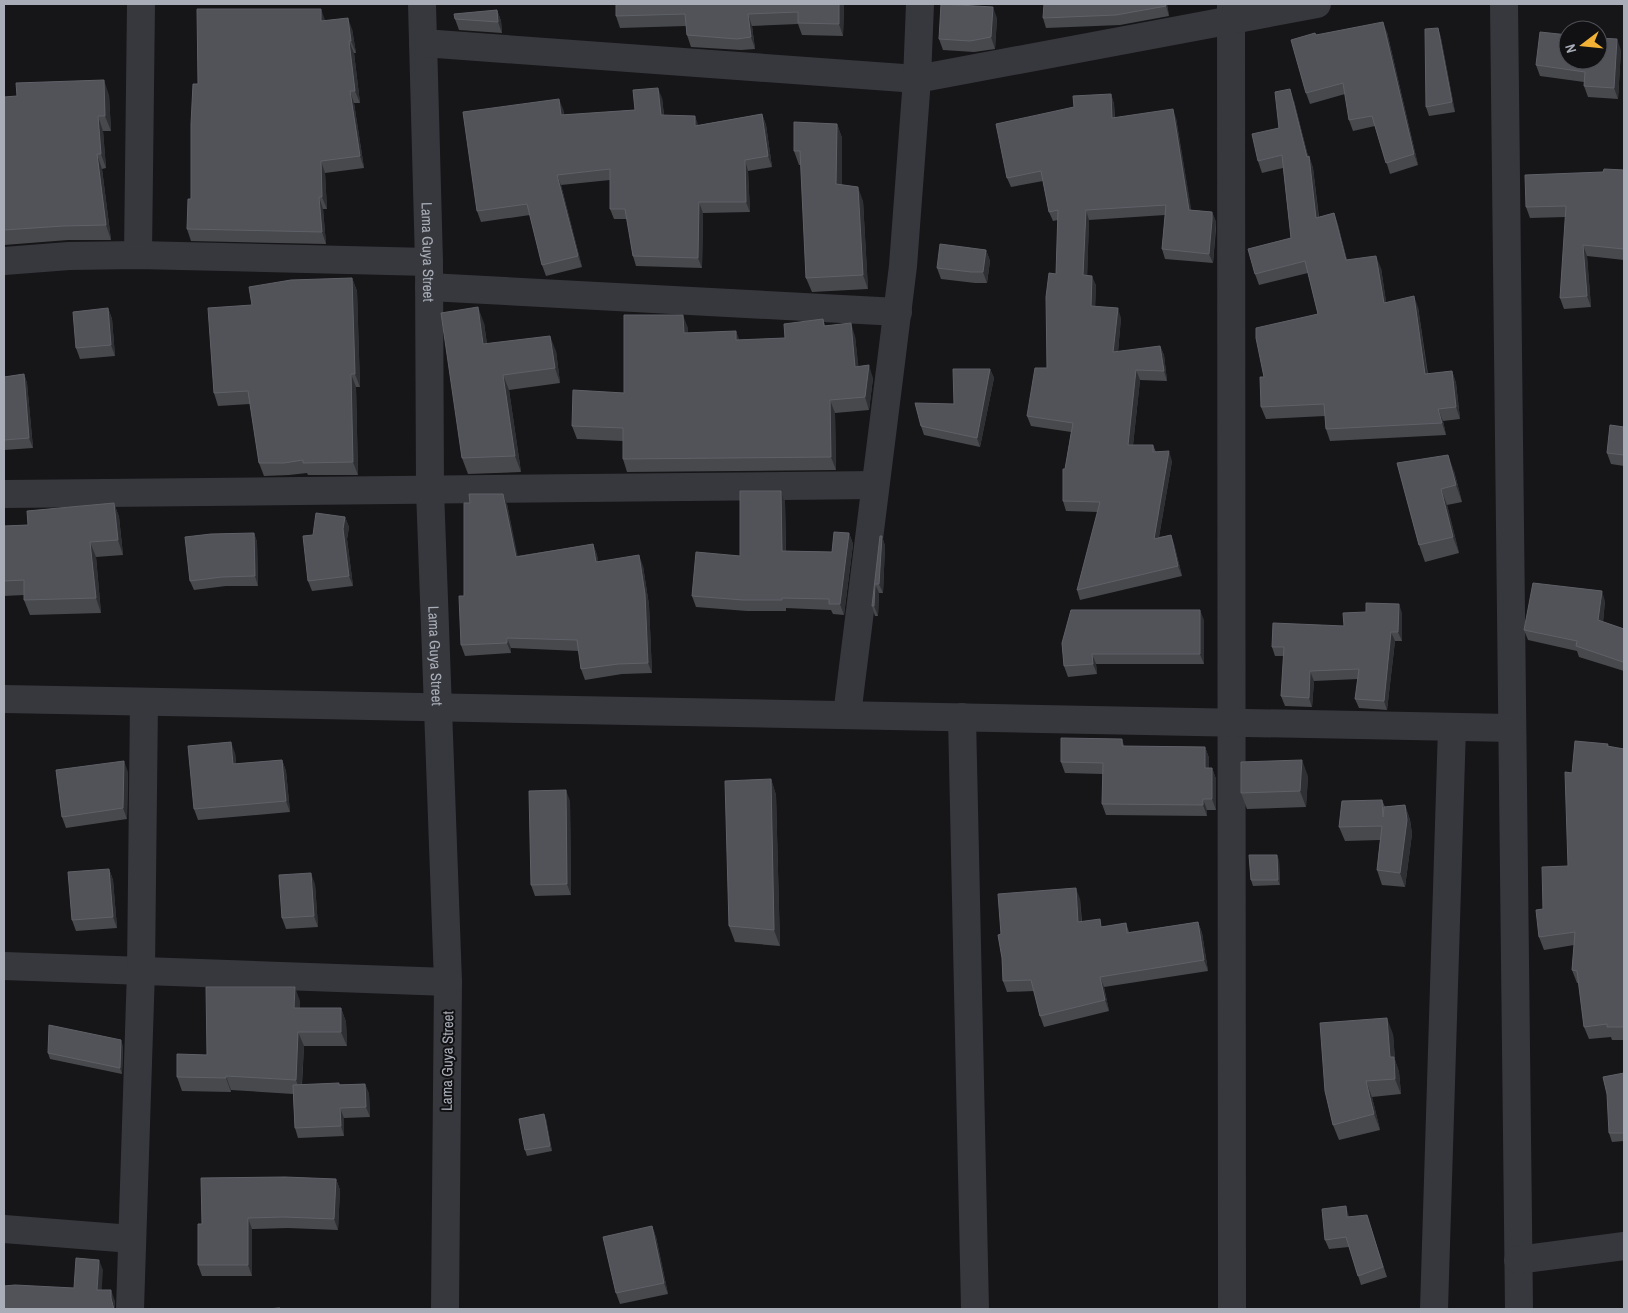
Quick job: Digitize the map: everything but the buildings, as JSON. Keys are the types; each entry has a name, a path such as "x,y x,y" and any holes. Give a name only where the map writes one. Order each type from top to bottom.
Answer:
{"street":[{"path":"138,255 140,4"},
{"name":"Lama Guya Street","path":"422,4 429,274 430,490 448,982 445,1309"},
{"path":"847,715 903,266 917,79 920,4"},
{"path":"423,43 917,79 1231,12 1317,4"},
{"path":"1504,4 1519,1309"},
{"path":"1231,12 1232,1309"},
{"path":"4,261 69,256 138,255 429,274 898,312"},
{"path":"4,494 876,485"},
{"path":"4,699 1512,728"},
{"path":"130,1309 141,970 144,702"},
{"path":"962,718 974,1309"},
{"path":"1434,1309 1452,726"},
{"path":"4,966 448,982"},
{"path":"4,1229 132,1239"},
{"path":"1518,1260 1624,1246"}]}
